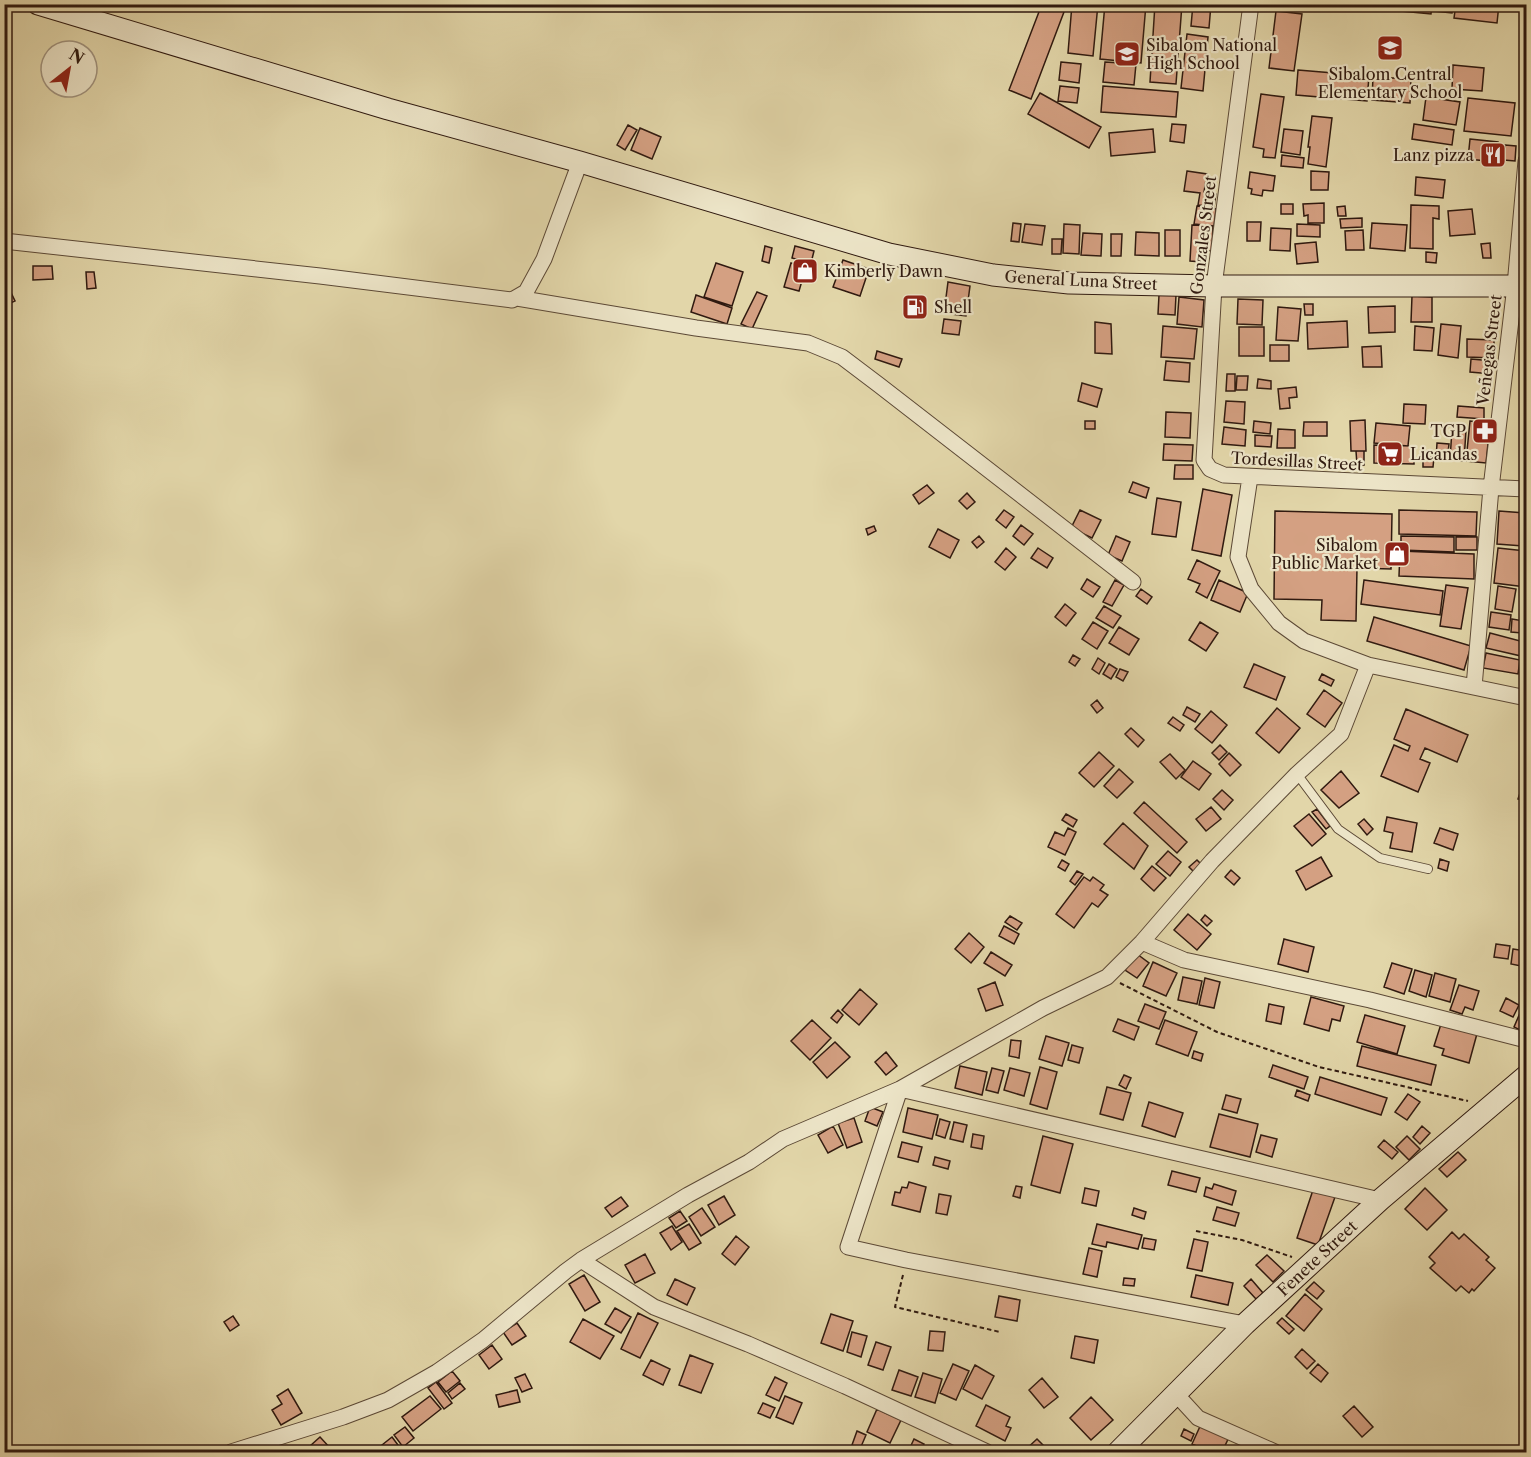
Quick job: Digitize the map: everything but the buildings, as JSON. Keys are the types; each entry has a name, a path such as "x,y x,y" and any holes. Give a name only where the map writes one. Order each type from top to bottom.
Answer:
{"main road":[{"name":"General Luna Street","path":"38,4 388,109 580,162 889,254 993,275 1069,283 1214,286 1521,286"},
{"name":"Fenete Street","path":"1119,1452 1245,1324 1380,1200 1527,1076"}],"street":[{"name":"Gonzales Street","path":"1210,469 1204,460 1214,286 1251,4"},
{"name":"Veñegas Street","path":"1474,687 1491,488 1521,286 1527,161"},
{"path":"4,240 513,300 526,292 544,259 580,162"},
{"path":"516,298 707,330 808,343 842,357 1133,582"},
{"name":"Tordesillas Street","path":"1210,469 1224,476 1527,489"},
{"path":"1250,477 1238,557 1251,589 1279,623 1304,641 1368,665 1527,698"},
{"path":"231,1452 343,1418 388,1400 437,1372 483,1340 581,1260 688,1195 749,1162 783,1139 900,1089 1042,1008 1107,977 1142,942 1212,861 1297,774 1341,734 1368,665"},
{"path":"1142,942 1184,960 1370,1000 1527,1040"},
{"path":"900,1089 1380,1200"},
{"path":"900,1089 848,1247 1245,1324"},
{"path":"581,1260 654,1307 748,1344 987,1452"},
{"path":"1176,1394 1198,1418 1275,1452"}],"lane":[{"path":"1297,774 1338,829 1380,858 1428,869"}],"path":[{"path":"1107,977 1217,1032 1319,1067 1469,1101 1494,1102"},
{"path":"1196,1231 1242,1240 1311,1264"},
{"path":"906,1260 895,1307 1000,1332"}],"place":[{"name":"Sibalom Central Elementary School","path":"1390,48"},
{"name":"Sibalom National High School","path":"1127,54"},
{"name":"Lanz pizza","path":"1493,155"},
{"name":"Kimberly Dawn","path":"805,271"},
{"name":"Shell","path":"915,307"},
{"name":"TGP","path":"1485,431"},
{"name":"Licandas","path":"1390,454"},
{"name":"Sibalom Public Market","path":"1397,554"}]}
